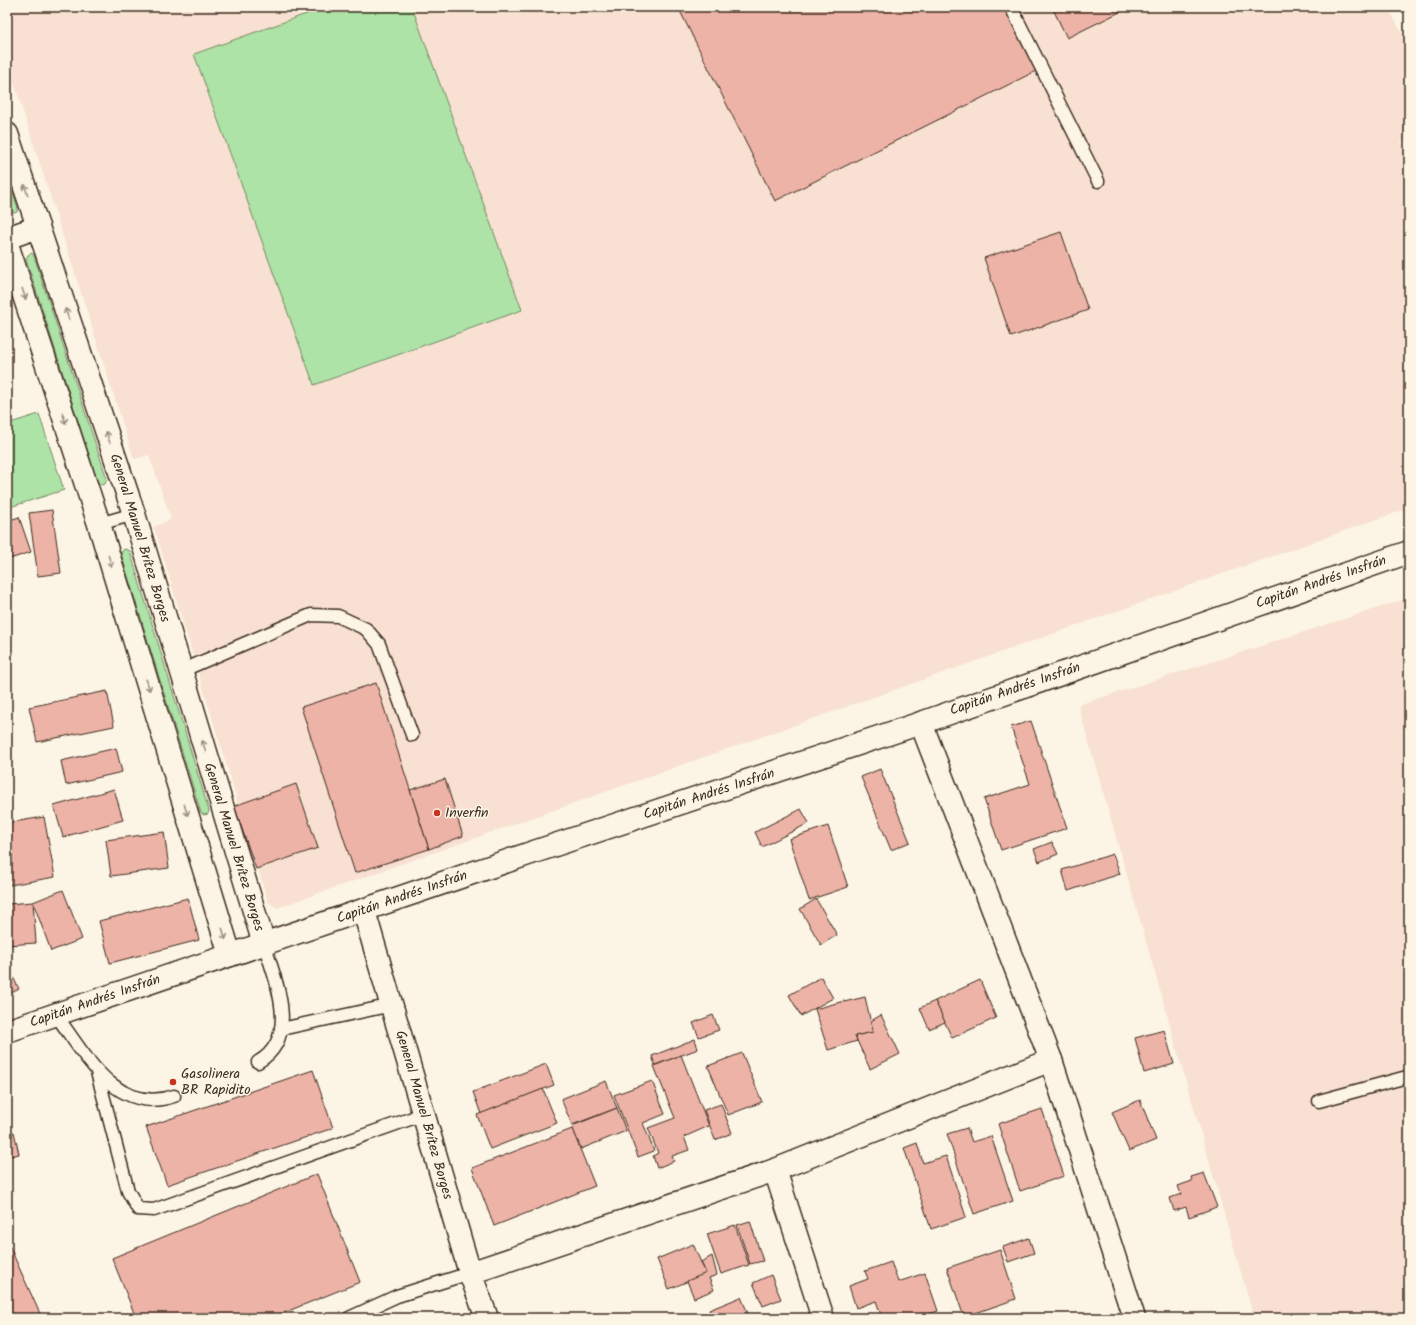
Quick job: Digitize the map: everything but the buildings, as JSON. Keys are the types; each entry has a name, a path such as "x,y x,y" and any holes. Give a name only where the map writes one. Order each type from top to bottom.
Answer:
{"main road":[{"name":"General Manuel Brítez Borges","path":"7,134 134,514 264,944"},
{"path":"7,238 38,227"},
{"path":"7,244 99,524 230,955"},
{"name":"Capitán Andrés Insfrán","path":"7,1031 364,911 531,853 921,723 1409,552"},
{"path":"921,723 1050,1060 1134,1318"},
{"name":"General Manuel Brítez Borges","path":"364,911 470,1273 487,1318"},
{"path":"470,1273 775,1170 1050,1060"},
{"path":"775,1170 823,1318"}],"lane":[{"path":"1011,7 1098,181"},
{"path":"99,524 134,514"},
{"path":"181,671 311,615 338,616 366,629 379,644 412,735"},
{"path":"258,1062 266,1058 277,1045 281,1030 282,1012 277,988 264,944"},
{"path":"281,1030 392,1005"},
{"path":"56,1015 97,1072 120,1091 139,1099 165,1099 174,1096"},
{"path":"97,1072 128,1191 138,1209 154,1210 424,1114"},
{"path":"1319,1101 1409,1077"},
{"path":"349,1318 397,1296 470,1273"}],"shaded area":[{"path":"7,7 1388,7 1409,46 1409,138 1401,142 1409,159 1409,508 277,908 268,902 154,527 171,519 149,455 134,459 7,61"},
{"path":"1409,598 1409,1318 1254,1318 1078,705"}],"green space":[{"path":"326,7 412,7 522,310 314,385 194,54"},
{"path":"7,174 18,208 17,212 14,213 8,206 7,201"},
{"path":"31,253 34,256 107,479 105,484 102,485 98,483 26,259"},
{"path":"39,414 64,490 7,508 7,424"},
{"path":"126,549 130,551 209,811 208,814 204,815 201,813 121,554 123,550"}],"place":[{"name":"Inverfin","path":"437,813"},
{"name":"Gasolinera BR Rapidito","path":"173,1082"}]}
